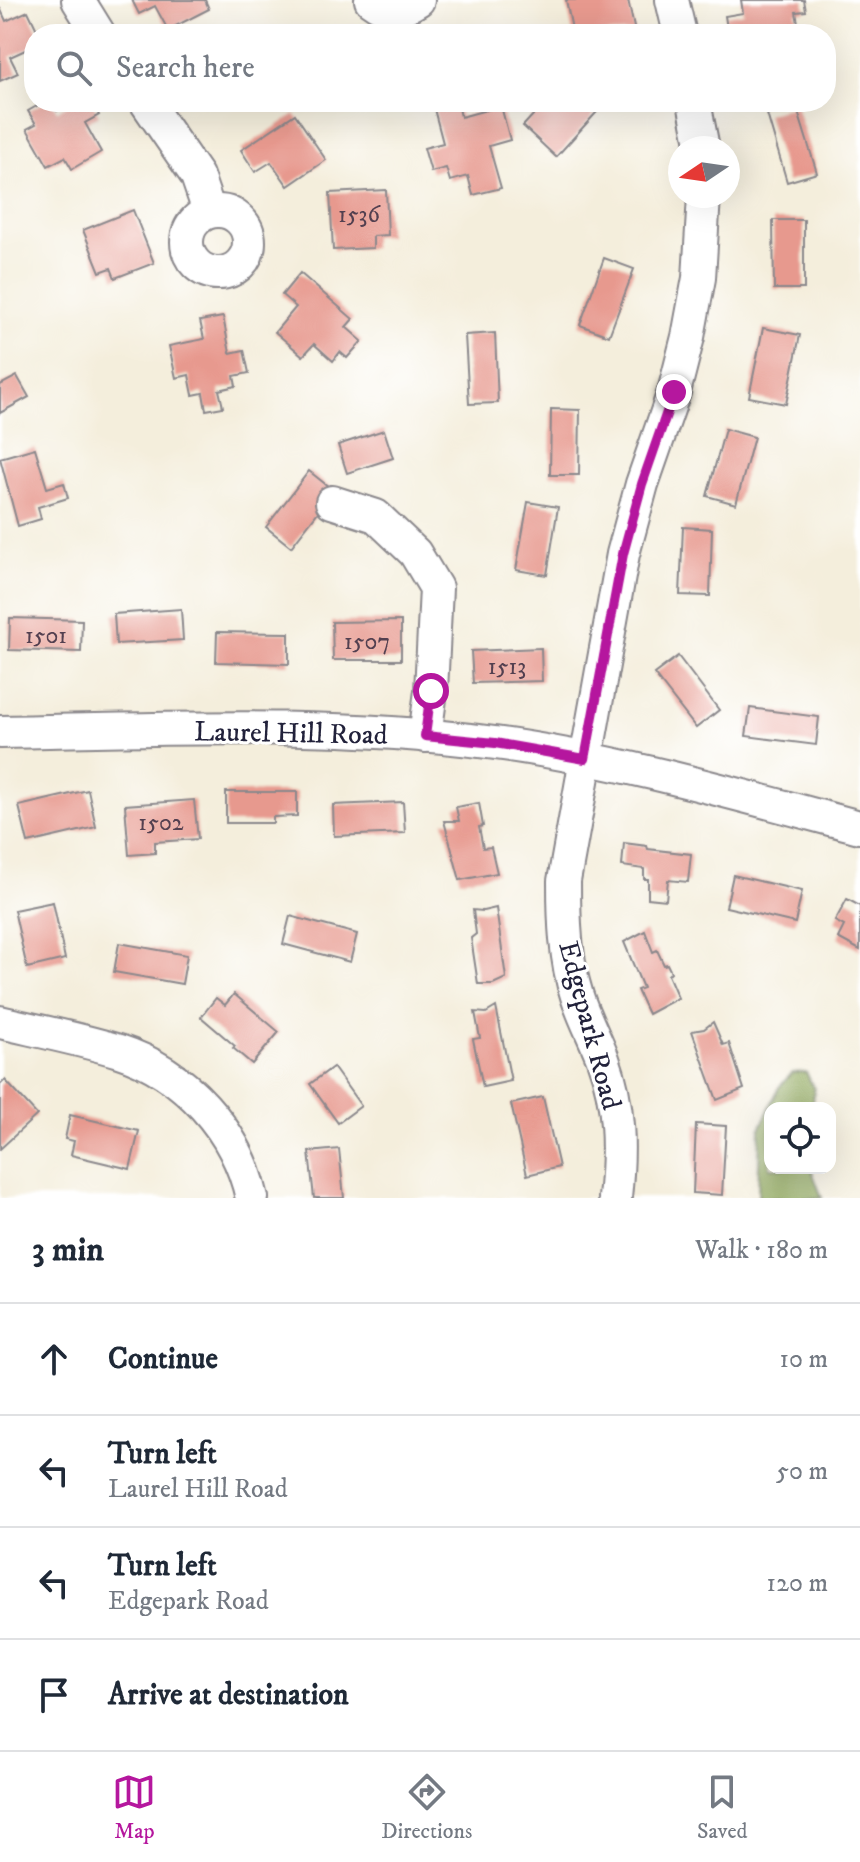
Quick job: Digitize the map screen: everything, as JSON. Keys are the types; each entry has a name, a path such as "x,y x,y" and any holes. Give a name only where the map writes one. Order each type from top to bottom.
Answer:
{"street":[{"path":"78,0 93,24"},
{"path":"371,0 387,11 404,9 418,0"},
{"path":"672,0 678,24"},
{"path":"153,112 197,176 209,211"},
{"path":"696,112 701,136"},
{"name":"Edgepark Road","path":"615,1198 620,1153 613,1096 603,1060 577,996 568,960 564,881 623,554 688,337 699,278 703,208"},
{"path":"332,502 376,516 415,553 436,588 431,691 425,736"},
{"name":"Laurel Hill Road","path":"0,732 277,727 342,729 495,743 669,776 860,827"},
{"path":"0,1022 119,1051 171,1076 218,1123 244,1170 252,1198"}],"green space":[{"path":"806,1072 814,1089 813,1102 772,1102 779,1087 792,1073"},
{"path":"764,1120 764,1174 813,1174 822,1198 758,1198 760,1129"}],"building":[{"path":"132,0 205,0 209,9 180,24 165,24 155,6 139,14"},
{"path":"566,0 628,0 633,24 571,24"},
{"path":"741,0 804,0 806,11 796,12 798,24 726,24 725,16 743,13"},
{"path":"0,8 6,21 28,11 34,24 24,24 24,51 10,57 18,73 0,81"},
{"path":"29,112 97,112 99,115 85,123 101,152 72,169 65,157 48,166 27,129 36,124"},
{"path":"435,112 460,112 461,117 479,112 503,112 510,140 489,146 501,188 473,195 468,176 450,181 446,168 431,172 424,148 443,143"},
{"path":"536,112 597,112 556,157 523,126"},
{"path":"798,112 817,173 787,182 767,114"},
{"path":"295,114 326,160 288,186 271,162 255,172 241,150"},
{"path":"386,190 388,235 373,236 373,248 333,250 330,193"},
{"path":"133,210 154,263 115,278 111,268 100,272 83,230"},
{"path":"773,220 804,220 804,289 774,289"},
{"path":"604,258 634,269 609,336 580,325"},
{"path":"300,273 353,319 346,327 362,341 347,358 340,352 333,361 314,344 303,356 275,332 296,307 282,295"},
{"path":"223,317 230,353 244,350 249,373 234,376 236,386 219,390 223,407 206,410 203,393 193,395 189,375 176,378 169,346 204,339 200,321"},
{"path":"763,328 800,335 786,404 749,397"},
{"path":"495,333 498,403 469,404 465,335"},
{"path":"17,376 29,397 0,413 0,385"},
{"path":"551,409 580,410 579,475 550,475"},
{"path":"725,429 754,437 736,504 707,496"},
{"path":"384,430 393,458 347,473 338,445"},
{"path":"35,448 47,488 64,483 68,498 38,507 41,519 18,526 0,458"},
{"path":"309,471 334,491 291,547 266,527"},
{"path":"528,502 558,507 547,575 516,570"},
{"path":"683,527 712,529 710,596 680,595"},
{"path":"181,609 183,640 116,644 114,614"},
{"path":"10,618 82,620 81,652 9,650"},
{"path":"401,621 401,660 333,660 332,622"},
{"path":"217,632 289,633 289,664 216,662"},
{"path":"541,648 542,681 473,683 471,651"},
{"path":"678,656 719,710 696,728 654,674"},
{"path":"750,708 819,717 816,745 746,736"},
{"path":"88,790 96,827 28,843 19,806"},
{"path":"226,792 297,792 297,816 273,817 273,823 226,823"},
{"path":"194,800 198,839 155,842 155,853 129,855 125,805"},
{"path":"403,802 405,833 334,836 333,805"},
{"path":"479,803 483,848 491,847 497,873 460,880 444,821 459,821 456,807"},
{"path":"624,843 691,854 688,882 668,880 666,900 648,898 648,879 644,879 644,869 622,866"},
{"path":"733,875 802,891 795,923 726,907"},
{"path":"847,899 860,906 860,950 838,938 844,926 835,921"},
{"path":"53,902 65,959 27,968 14,910"},
{"path":"496,908 506,978 493,984 478,984 471,938 476,934 473,910"},
{"path":"290,916 357,934 350,962 283,944"},
{"path":"645,931 653,952 657,950 671,972 668,975 678,998 648,1014 637,990 643,988 624,942"},
{"path":"119,943 187,955 182,984 114,972"},
{"path":"234,994 279,1032 252,1064 201,1017 216,998 225,1005"},
{"path":"496,1007 511,1081 483,1087 473,1039 480,1038 475,1012 486,1013"},
{"path":"713,1022 723,1045 729,1043 744,1089 717,1100 692,1031 704,1029"},
{"path":"333,1067 361,1106 338,1123 310,1084"},
{"path":"5,1080 37,1115 0,1149 0,1085"},
{"path":"543,1097 559,1167 527,1175 511,1104"},
{"path":"70,1115 139,1131 130,1169 71,1155 74,1141 65,1139"},
{"path":"696,1124 726,1126 722,1195 693,1193"},
{"path":"339,1149 344,1198 314,1198 309,1152"}],"route":[{"path":"431,691 425,736 495,743 585,759 623,554 642,484 674,392"}]}
